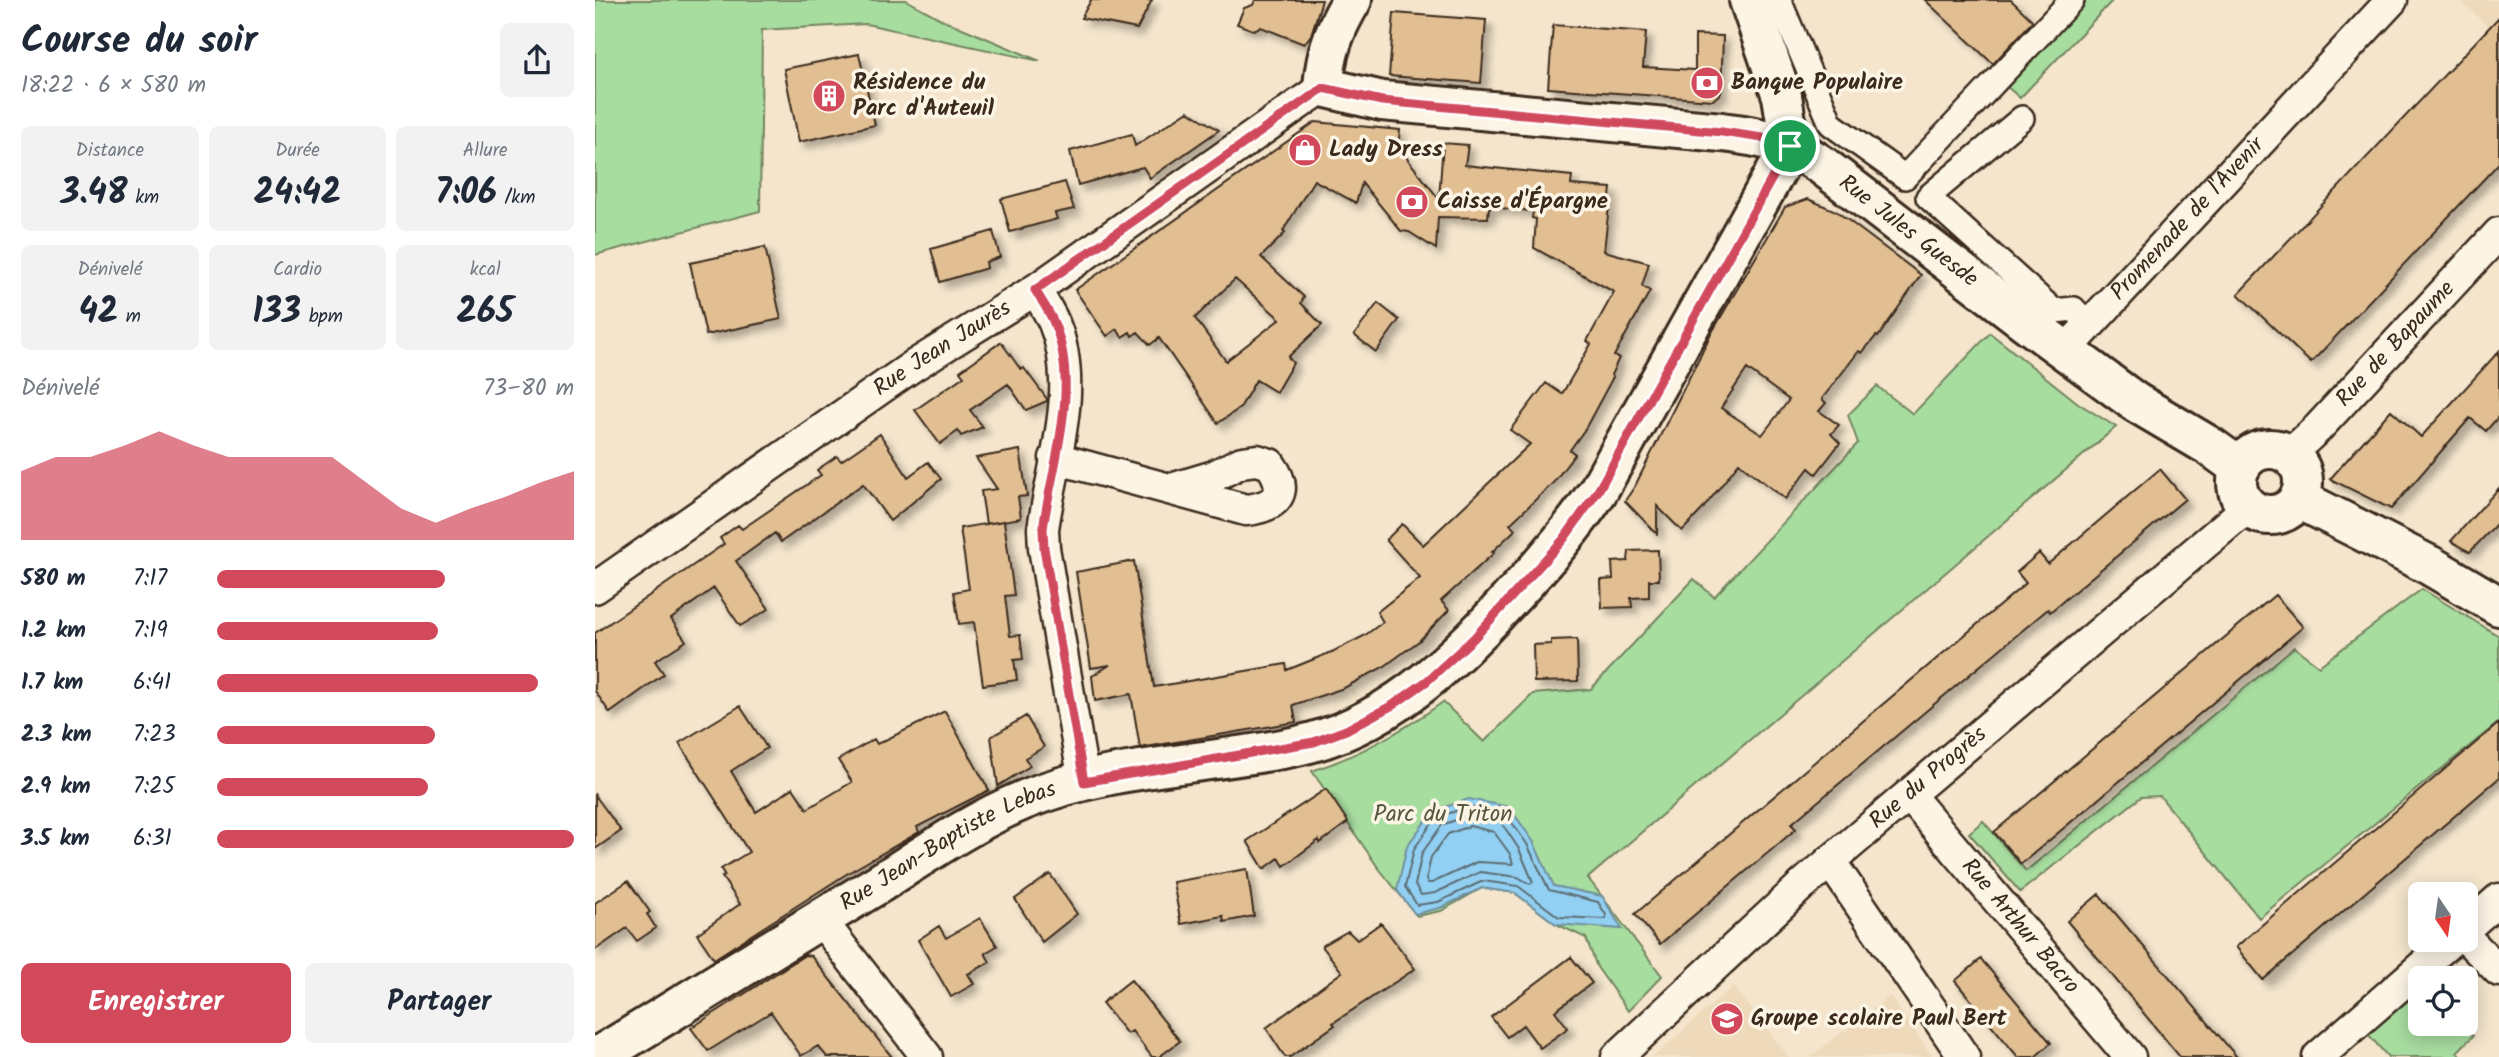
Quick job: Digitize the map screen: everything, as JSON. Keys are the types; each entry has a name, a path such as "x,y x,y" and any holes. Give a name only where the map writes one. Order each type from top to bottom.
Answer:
{"main road":[{"path":"1323,88 1329,47 1352,0"},
{"path":"1749,0 1781,96 1790,146"},
{"name":"Rue Jules Guesde","path":"1323,88 1382,101 1722,132 1763,138 1790,146 2077,338 2135,402 2211,447 2240,468"},
{"name":"Rue Jean-Baptiste Lebas","path":"597,1057 983,820 1044,793 1084,782 1314,742 1346,730 1393,705 1427,681 1451,661 1563,540 1598,491 1790,146"},
{"path":"2262,450 2279,450 2290,455 2302,472 2303,485 2299,499 2278,514 2265,515 2248,507 2237,488 2240,468 2251,454 2262,450"},
{"path":"2299,499 2431,566 2499,606"}],"street":[{"path":"1779,0 1831,124 1905,177 2054,311 2074,309 2077,338"},
{"path":"1905,177 2072,0"},
{"name":"Promenade de l'Avenir","path":"2077,338 2392,0"},
{"name":"Rue Jean Jaurès","path":"595,588 913,366 1035,290 1323,88"},
{"path":"1928,197 2022,118"},
{"name":"Rue de Bapaume","path":"2290,455 2499,233"},
{"path":"1035,290 1054,323 1062,357 1063,405 1043,529 1084,782"},
{"path":"1055,458 1171,489"},
{"name":"Rue du Progrès","path":"1617,1057 1830,862 2248,507"},
{"name":"Rue Arthur Bacro","path":"1909,795 2130,1057"},
{"path":"1830,862 1964,1057"},
{"path":"2478,917 2499,899"},
{"path":"820,919 927,1057"},
{"path":"2478,950 2499,971"},
{"path":"2318,1057 2438,952"}],"shaded area":[{"path":"2459,0 2499,0 2499,36"},
{"name":"Groupe scolaire Paul Bert","path":"1733,986 1789,1057 1653,1057 1658,1053"},
{"name":"Groupe scolaire Paul Bert","path":"1890,996 1933,1057 1810,1057"}],"green space":[{"path":"595,0 906,0 941,19 1040,61 866,24 762,30 760,211 595,255"},
{"path":"2085,0 2113,0 2020,98 2005,85"},
{"name":"Parc du Triton","path":"1990,333 2078,403 2116,427 1588,878 1662,976 1628,1011 1597,967 1586,938 1556,924 1515,893 1482,888 1441,911 1417,916 1377,866 1312,771 1380,742 1443,702 1484,742 1533,694 1591,689 1694,579 1714,597 1858,443 1848,415 1877,386 1913,414"},
{"path":"2422,589 2499,636 2499,722 2259,918 2160,796 2141,797 2020,892 1969,833 1983,821 2026,871 2294,647 2319,666"},
{"path":"2408,999 2408,1036 2473,1036 2457,1052 2461,1057 2388,1057 2368,1034"}],"water":[{"path":"1469,799 1509,807 1533,841 1554,886 1602,896 1622,929 1556,924 1515,893 1482,888 1440,908 1415,914 1397,890 1407,846 1433,811"}],"building":[{"path":"1091,0 1152,0 1137,29 1081,18"},
{"path":"1255,0 1322,0 1311,35 1304,44 1261,27 1253,30 1237,24 1244,8 1253,5"},
{"path":"1925,0 2011,0 2033,21 1993,64"},
{"path":"1394,13 1486,20 1481,83 1389,76"},
{"path":"2499,17 2499,163 2311,363 2238,294"},
{"path":"1553,25 1646,32 1643,67 1695,70 1695,35 1723,36 1721,93 1713,100 1548,88"},
{"name":"Résidence du Parc d'Auteuil","path":"859,54 875,125 799,142 784,69"},
{"path":"1188,111 1219,130 1150,178 1143,167 1078,185 1070,151 1132,134 1135,146"},
{"path":"1315,122 1400,130 1398,147 1439,199 1443,143 1468,145 1465,165 1572,176 1571,185 1611,188 1604,251 1649,263 1642,286 1650,291 1614,356 1619,358 1611,375 1613,377 1585,429 1570,450 1575,454 1553,483 1510,524 1515,530 1441,601 1449,610 1419,641 1385,666 1344,688 1293,705 1296,722 1140,748 1131,694 1095,701 1092,676 1110,665 1091,668 1076,572 1134,561 1154,687 1286,664 1287,670 1364,636 1383,622 1377,612 1420,578 1386,540 1402,524 1423,545 1530,444 1510,430 1546,383 1562,394 1591,344 1587,341 1614,292 1534,248 1536,219 1532,218 1533,211 1489,207 1488,218 1438,217 1436,249 1409,232 1401,231 1362,183 1356,203 1314,180 1283,231 1285,233 1261,257 1304,297 1301,303 1322,325 1288,357 1293,363 1276,392 1256,380 1240,408 1218,423 1159,338 1150,345 1138,332 1132,336 1130,332 1122,337 1117,329 1107,336 1075,290","holes":["1235,279 1280,319 1226,361 1195,318"]},
{"path":"1065,182 1074,209 1055,213 1057,219 1010,232 1001,199"},
{"path":"1808,199 1836,211 1921,275 1878,337 1876,336 1862,353 1859,351 1822,399 1826,403 1819,411 1839,425 1831,434 1840,443 1816,474 1809,468 1785,499 1739,463 1682,531 1657,506 1657,534 1625,501 1711,334 1785,207","holes":["1747,369 1789,400 1762,435 1721,408"]},
{"path":"993,231 1000,257 986,262 987,268 940,282 931,249"},
{"path":"765,247 781,319 706,335 690,263"},
{"path":"1378,303 1399,320 1376,352 1354,335"},
{"path":"1001,342 1021,370 1024,368 1047,401 1026,410 1008,384 970,410 983,427 961,436 958,431 940,444 915,410 964,376 960,371"},
{"path":"2499,351 2499,416 2486,431 2470,418 2391,509 2330,479 2391,410 2421,437"},
{"path":"880,434 908,477 928,462 941,479 890,521 863,484 781,542 775,533 736,561 769,609 740,626 714,588 671,619 686,641 655,661 664,674 610,713 595,691 595,633 724,544 720,538 738,525 742,529 821,475 817,470 837,456 841,461"},
{"path":"1020,450 1027,496 1018,497 1021,518 986,524 981,491 997,489 976,458"},
{"path":"2160,469 2185,499 2050,612 2048,609 1791,824 1796,829 1660,944 1635,914 2026,583 2017,572 2039,553 2048,564"},
{"path":"2499,488 2499,521 2470,552 2451,541"},
{"path":"1004,521 1014,595 1005,596 1010,636 1020,635 1023,659 1014,660 1017,680 983,685 974,622 959,624 954,592 969,589 960,528"},
{"path":"1658,550 1659,580 1649,580 1649,597 1631,598 1632,607 1602,608 1601,580 1613,579 1612,562 1628,561 1629,551"},
{"path":"2275,595 2303,627 2021,864 1994,832"},
{"path":"1577,639 1578,681 1534,682 1533,645 1551,644 1551,640"},
{"path":"740,706 767,748 731,771 756,812 793,788 807,809 852,782 838,760 874,739 877,744 945,711 989,790 917,827 919,832 848,873 714,959 697,934 740,904 722,877 725,876 721,869 749,852 679,743"},
{"path":"1026,716 1044,747 1025,758 1030,766 998,786 991,737"},
{"path":"2499,723 2499,778 2263,980 2236,947"},
{"path":"1326,789 1348,822 1284,866 1279,858 1264,869 1247,841"},
{"path":"595,795 621,831 595,849"},
{"path":"1247,869 1254,916 1224,922 1223,916 1181,924 1173,882"},
{"path":"1050,874 1077,914 1042,942 1015,899"},
{"path":"628,881 650,912 647,914 656,928 637,941 627,928 595,950 595,903"},
{"path":"2099,894 2237,1057 2180,1057 2067,921"},
{"path":"980,918 997,946 985,953 990,962 968,974 974,984 951,997 918,940 939,926 946,938"},
{"path":"1381,923 1415,969 1333,1023 1335,1025 1290,1057 1285,1057 1266,1028 1342,972 1322,946 1348,931 1357,940"},
{"path":"805,955 811,956 892,1057 827,1057 818,1046 801,1056 771,1012 708,1051 691,1028"},
{"path":"1571,957 1592,983 1555,1011 1568,1028 1540,1048 1523,1025 1507,1037 1491,1017"},
{"path":"1981,959 2051,1043 2035,1057 2018,1057 1955,981"},
{"path":"1131,980 1180,1041 1159,1057 1152,1057 1132,1031 1127,1034 1102,1003"}],"place":[{"name":"Banque Populaire","path":"1707,83"},
{"name":"Résidence du Parc d'Auteuil","path":"829,96"},
{"name":"Lady Dress","path":"1305,150"},
{"name":"Caisse d'Épargne","path":"1412,202"},
{"name":"Groupe scolaire Paul Bert","path":"1727,1019"}],"route":[{"path":"1323,88 1382,101 1722,132 1763,138 1790,146 1598,491 1563,540 1459,654 1393,705 1346,730 1314,742 1084,782 1047,570 1043,529 1063,405 1062,357 1054,323 1035,290 1323,88"}]}
